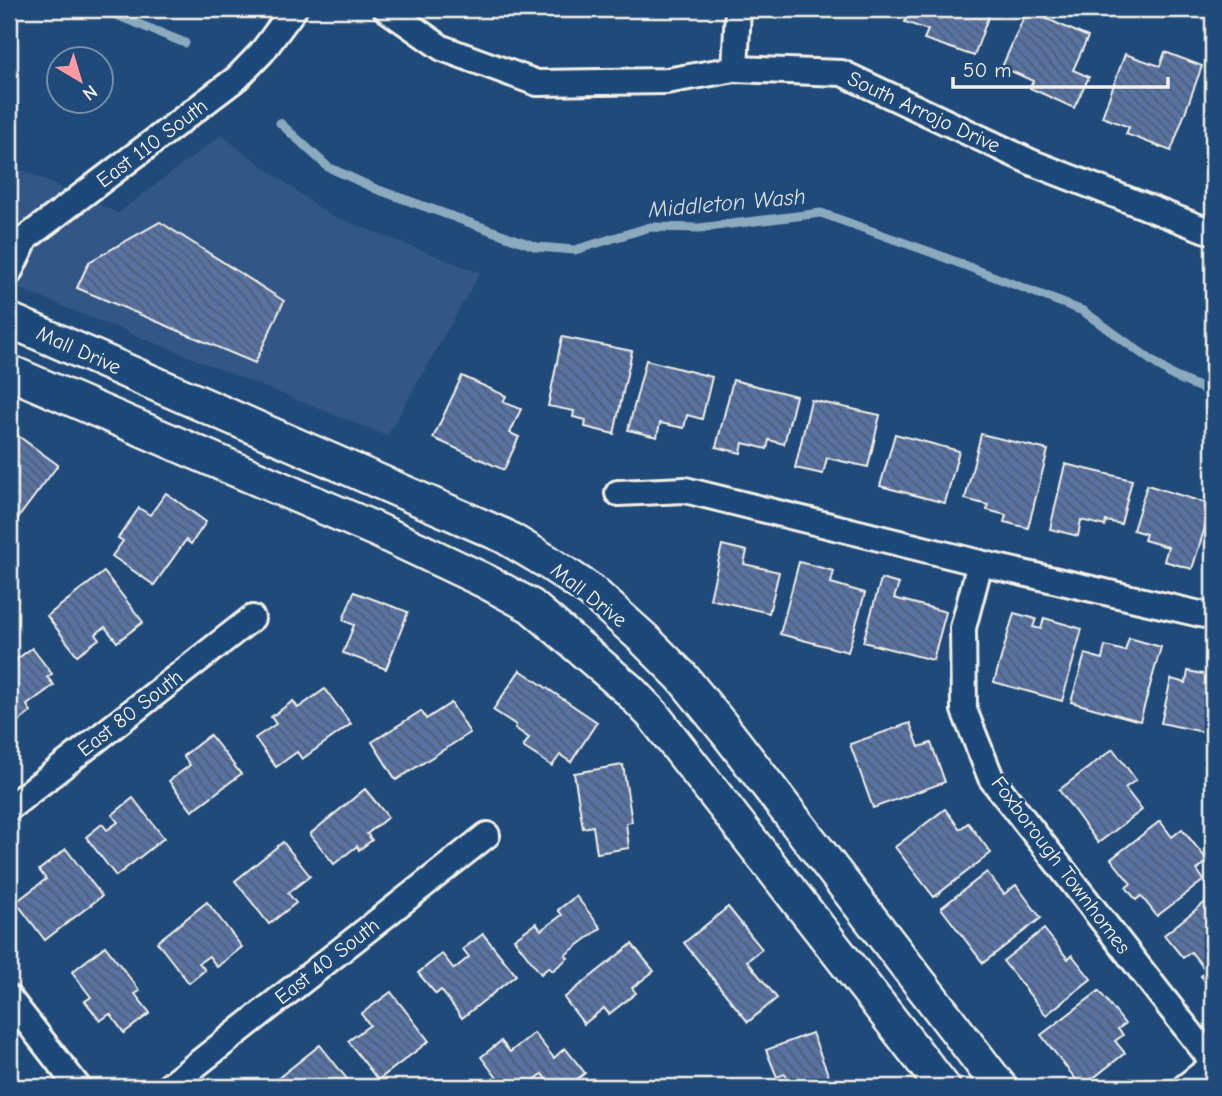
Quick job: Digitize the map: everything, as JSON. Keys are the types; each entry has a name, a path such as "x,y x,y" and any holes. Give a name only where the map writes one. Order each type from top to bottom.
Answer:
{"main road":[{"name":"Mall Drive","path":"9,320 504,537 591,591 682,677 1000,1087"},
{"path":"9,372 377,530 531,606 613,676 653,715 943,1087"}],"street":[{"name":"East 110 South","path":"9,273 26,237 237,78 262,52 294,9"},
{"name":"South Arrojo Drive","path":"386,9 442,48 537,83 666,81 735,69 842,73 1033,163 1213,231"},
{"path":"735,69 738,9"},
{"path":"618,493 685,490 1213,617"},
{"name":"Foxborough Townhomes","path":"980,563 963,628 964,710 991,778 1213,1064"},
{"name":"East 80 South","path":"9,808 252,618"},
{"name":"East 40 South","path":"168,1087 487,835"},
{"path":"9,998 78,1087"},
{"path":"1185,1087 1213,1064"}],"shaded area":[{"path":"221,135 328,214 480,273 387,436 9,285 9,164 118,213"}],"building":[{"path":"910,9 991,9 974,56 924,39 928,30 905,22"},
{"path":"1027,10 1088,37 1073,70 1089,77 1074,108 1030,88 1033,81 1002,67"},
{"path":"1165,52 1202,66 1171,151 1126,134 1129,127 1102,117 1125,54 1160,66"},
{"path":"160,222 284,301 255,363 77,288 89,262"},
{"path":"562,337 632,351 614,434 585,427 586,420 573,417 574,411 548,406"},
{"path":"646,360 712,377 702,419 687,415 684,428 660,423 657,437 628,430"},
{"path":"462,376 506,396 503,402 521,409 510,433 519,437 504,470 433,438"},
{"path":"733,380 796,396 784,444 769,440 767,449 743,443 741,453 716,447"},
{"path":"811,400 880,415 868,467 827,458 823,474 795,468"},
{"path":"895,434 959,451 945,503 880,486"},
{"path":"981,434 1048,450 1028,528 1004,522 1006,515 987,510 988,505 965,499"},
{"path":"17,435 58,465 9,530 9,446"},
{"path":"1065,464 1132,480 1121,524 1106,521 1105,526 1081,520 1078,536 1050,529"},
{"path":"1147,485 1212,505 1192,569 1164,561 1168,547 1144,540 1146,534 1133,530"},
{"path":"166,493 206,522 191,544 186,540 154,585 112,556 123,541 118,538 139,508 150,515"},
{"path":"722,545 747,551 744,564 779,572 769,613 710,599"},
{"path":"799,562 834,571 831,583 865,593 848,652 780,634"},
{"path":"104,572 143,622 117,642 105,627 96,634 99,639 77,655 47,616"},
{"path":"881,579 899,584 894,598 946,612 933,660 863,642"},
{"path":"354,592 408,612 386,669 343,653 354,625 343,620"},
{"path":"1014,613 1036,619 1033,627 1041,629 1044,618 1082,629 1062,701 994,682"},
{"path":"1129,638 1161,647 1140,721 1071,702 1085,654 1102,659 1105,646 1125,651"},
{"path":"32,648 52,674 47,677 54,685 27,705 31,712 9,729 9,665"},
{"path":"520,670 597,722 571,762 560,755 552,766 523,747 529,738 515,728 516,725 493,710"},
{"path":"1213,670 1213,734 1161,723 1171,679 1186,683 1188,671 1212,676"},
{"path":"325,689 351,724 302,759 297,752 276,767 255,738 276,724 271,717 293,701 298,708"},
{"path":"451,703 470,733 396,780 372,742 421,711 426,719"},
{"path":"910,723 919,747 931,743 945,782 873,808 850,744"},
{"path":"210,735 241,774 192,811 169,781 190,765 183,756"},
{"path":"1113,749 1136,780 1125,788 1142,810 1098,843 1059,790"},
{"path":"623,765 632,822 626,823 629,848 597,853 593,826 583,828 574,773"},
{"path":"365,789 388,817 367,834 372,840 359,850 357,846 334,864 310,834"},
{"path":"133,798 164,838 116,876 86,837 102,824 107,830 118,822 112,815"},
{"path":"945,809 960,829 968,823 991,853 934,897 895,847"},
{"path":"1160,821 1172,837 1182,829 1208,861 1197,870 1204,880 1157,916 1141,896 1136,900 1126,887 1131,884 1111,859"},
{"path":"283,842 310,876 288,893 296,903 269,924 235,881"},
{"path":"66,849 102,896 45,940 16,902 46,879 39,870"},
{"path":"987,872 1004,894 1016,885 1041,918 983,963 941,908"},
{"path":"576,896 601,928 565,955 568,958 552,971 549,967 541,974 514,939 536,923 541,930 562,915 558,910"},
{"path":"1213,896 1213,985 1210,987 1201,976 1206,971 1191,952 1183,958 1164,935"},
{"path":"207,902 242,947 217,967 209,956 199,963 205,970 189,983 157,942"},
{"path":"728,907 762,949 747,961 777,998 748,1022 684,943"},
{"path":"1044,929 1068,959 1072,955 1091,979 1046,1015 1003,961"},
{"path":"483,934 516,975 462,1018 441,990 436,994 418,973 442,954 454,969 469,957 463,949"},
{"path":"632,944 654,971 632,988 636,993 609,1014 604,1008 584,1024 564,998"},
{"path":"105,946 140,991 135,994 150,1013 124,1033 110,1014 100,1021 85,1001 91,997 72,972"},
{"path":"1099,991 1125,1024 1118,1029 1123,1035 1115,1041 1125,1053 1082,1087 1041,1035"},
{"path":"391,992 429,1041 378,1080 348,1041 370,1025 361,1014"},
{"path":"534,1033 554,1058 565,1048 585,1073 567,1087 552,1087 542,1074 526,1087 504,1087 481,1057 501,1041 510,1052"},
{"path":"812,1033 833,1087 781,1087 789,1084 785,1074 777,1077 766,1050"},
{"path":"320,1045 347,1079 336,1087 267,1087"}],"waterway":[{"name":"Middleton Wash","path":"83,9 114,14 185,43"},
{"name":"Middleton Wash","path":"280,123 328,167 376,189 537,247 575,250 650,227 699,228 821,213 1083,311 1173,376 1213,393"}]}
